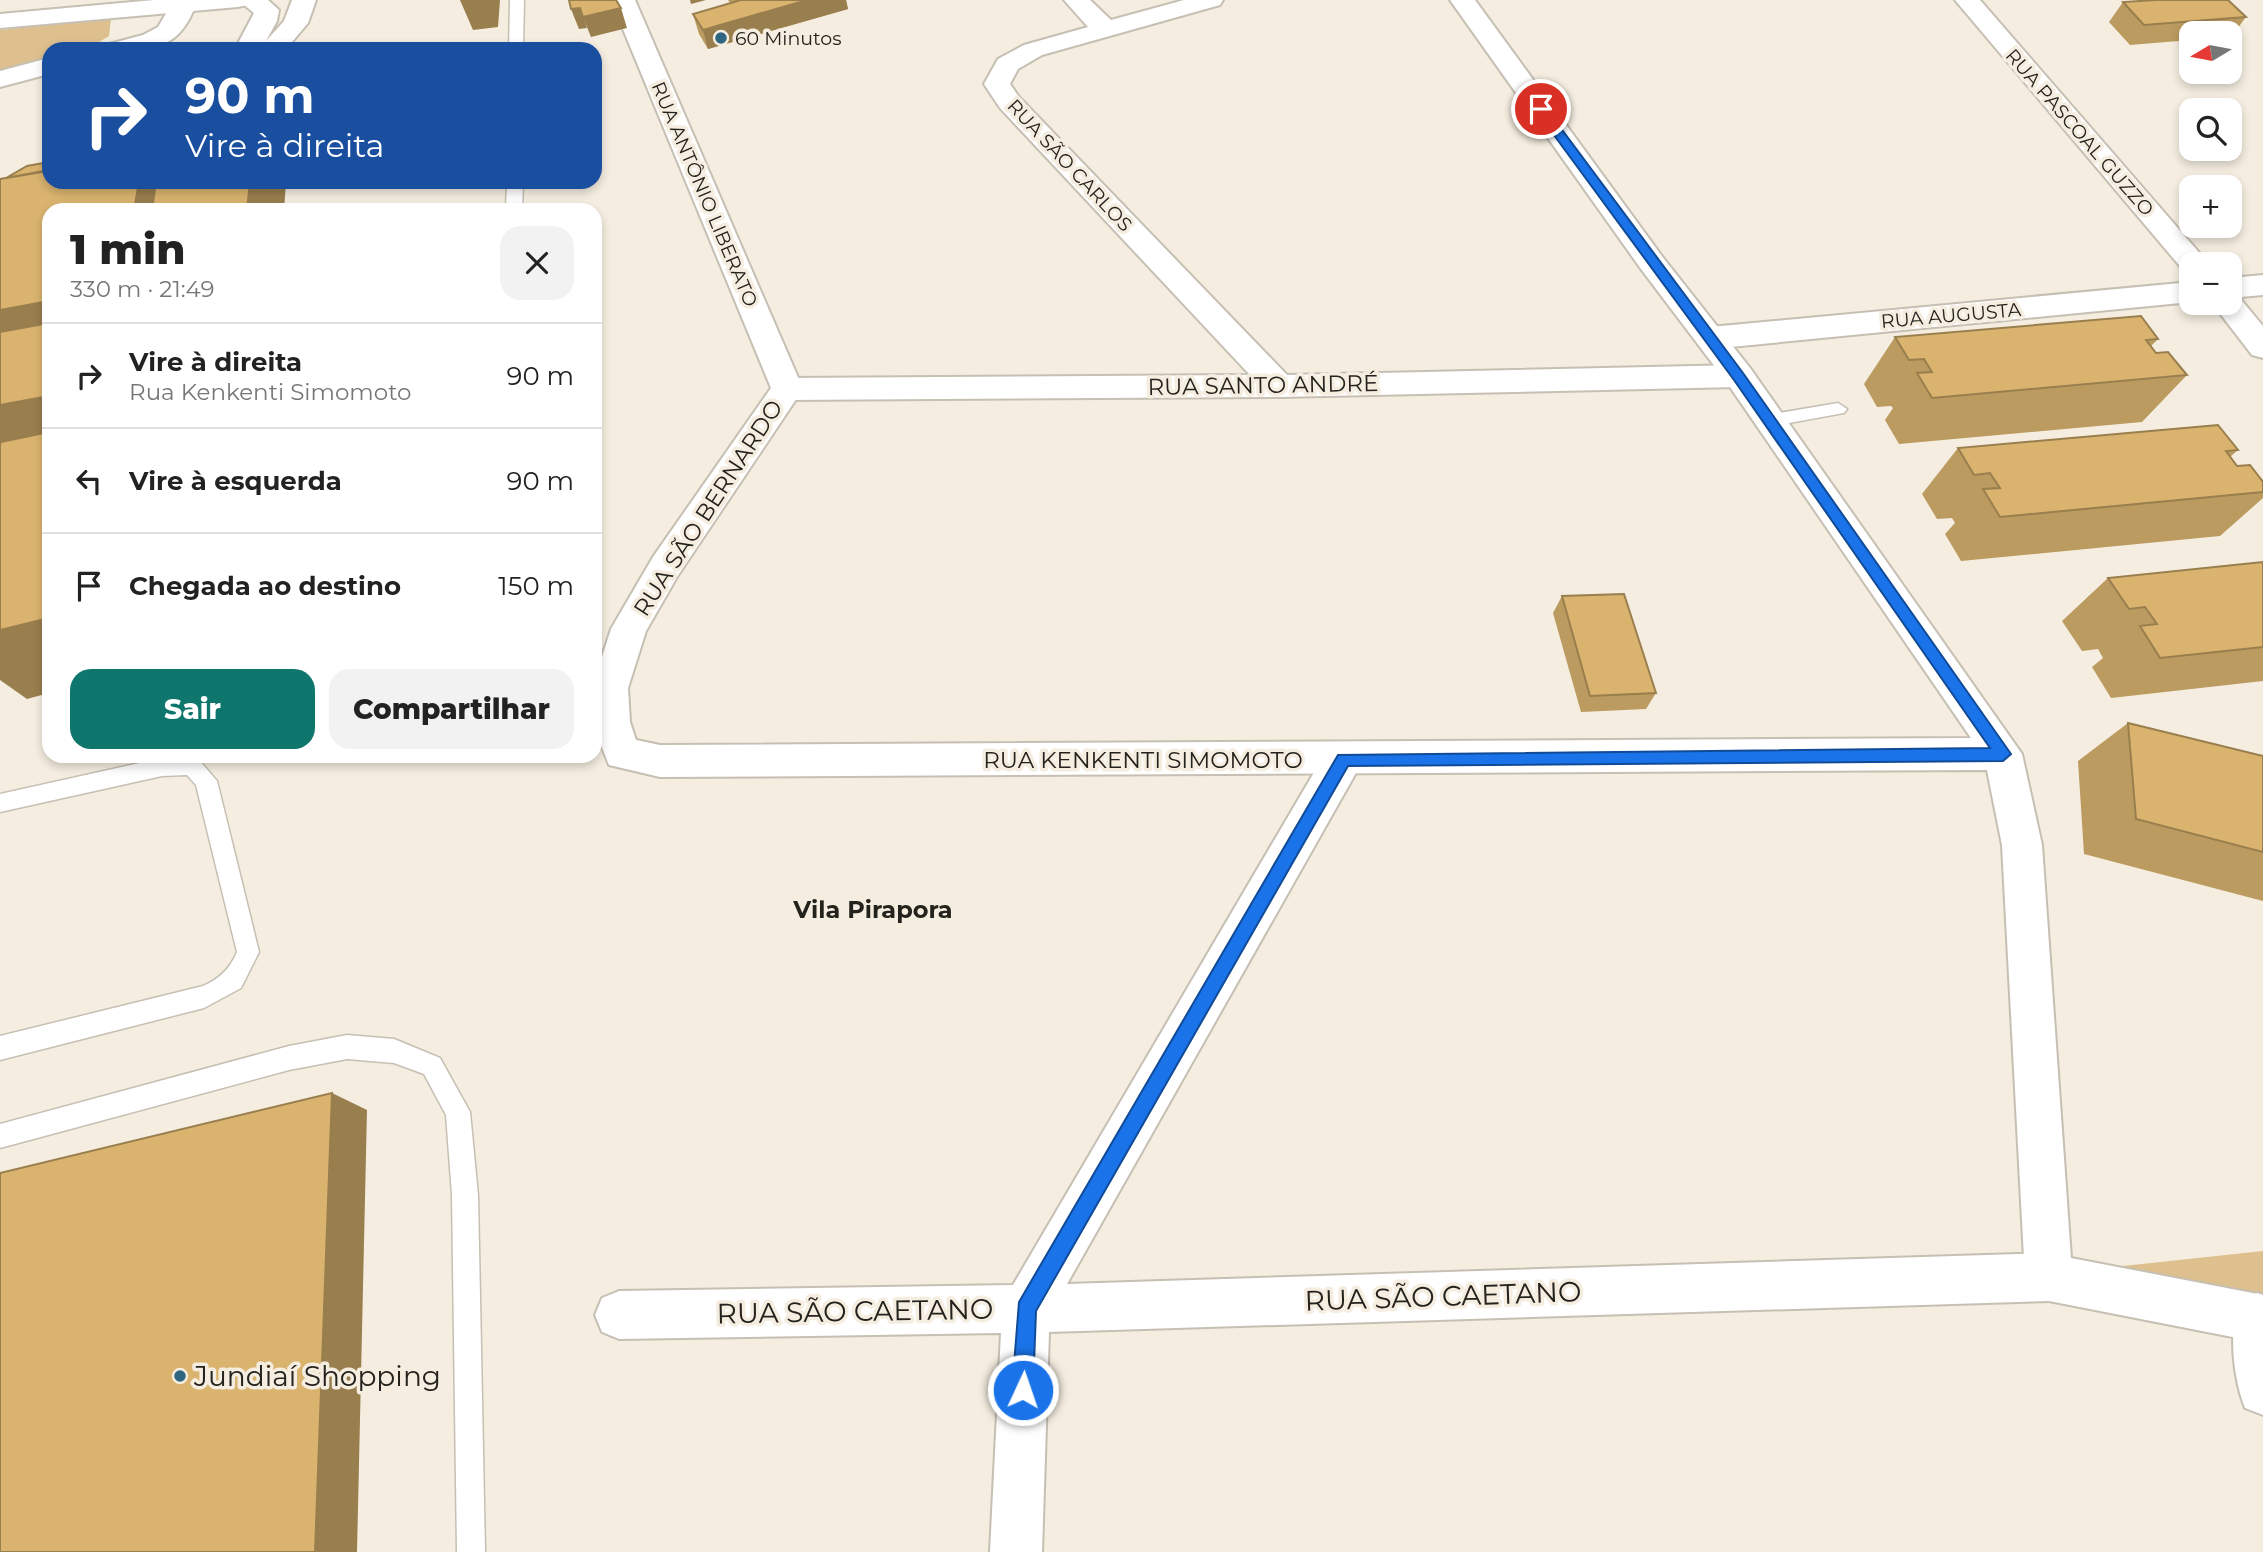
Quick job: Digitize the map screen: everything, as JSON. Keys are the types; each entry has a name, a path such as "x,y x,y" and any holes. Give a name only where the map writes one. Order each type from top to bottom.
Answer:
{"street":[{"path":"0,21 238,0"},
{"path":"250,0 268,10 265,21 252,42"},
{"path":"278,42 296,23 304,0"},
{"name":"RUA ANTÔNIO LIBERATO","path":"623,0 787,389"},
{"path":"1076,0 1104,28"},
{"name":"RUA SÃO CARLOS","path":"1211,0 1033,50 1007,64 997,84 1009,102 1279,386"},
{"path":"1462,0 1643,251 1738,376 2003,754 2022,845 2049,1277"},
{"name":"RUA PASCOAL GUZZO","path":"1967,0 2184,252"},
{"path":"142,42 165,35 177,25 184,4"},
{"path":"0,79 42,68"},
{"path":"2242,287 2263,285"},
{"name":"RUA AUGUSTA","path":"1710,338 2179,293"},
{"path":"2237,315 2263,347"},
{"name":"RUA SANTO ANDRÉ","path":"787,389 1279,386 1738,376"},
{"name":"RUA SÃO BERNARDO","path":"660,761 622,753 611,722 610,688 629,629 665,567 787,389"},
{"name":"RUA KENKENTI SIMOMOTO","path":"660,761 1343,760 2003,754"},
{"path":"1016,1552 1026,1309 1343,760"},
{"name":"RUA SÃO CAETANO","path":"619,1314 1026,1309 2049,1277 2260,1318"},
{"path":"2260,1318 2263,1390"}],"lane":[{"path":"516,42 517,0"},
{"path":"1767,421 1838,409"},
{"path":"0,803 162,767 192,766 206,781 248,952 242,972 226,988 204,997 0,1048"},
{"path":"0,1136 289,1058 346,1048 394,1051 432,1066 458,1112 466,1195 471,1552"}],"shaded area":[{"path":"111,19 109,36 99,42 42,42 42,61 0,71 0,30"},
{"path":"2263,1251 2263,1305 2095,1269"}],"building":[{"path":"569,0 616,0 621,8 583,17 580,8 571,9"},
{"path":"741,0 807,0 703,30 693,14"},
{"path":"2228,0 2246,17 2144,25 2123,2"},
{"path":"42,163 42,172 6,178 27,166"},
{"path":"42,171 42,189 138,189 135,203 42,203 42,302 0,310 0,179"},
{"path":"155,189 249,189 248,203 153,203"},
{"path":"2141,316 2158,339 2146,340 2156,353 2168,352 2187,375 1932,398 1917,373 1932,372 1924,359 1909,360 1895,337"},
{"path":"42,324 42,397 0,405 0,332"},
{"path":"2218,425 2238,450 2226,451 2237,466 2250,465 2263,482 2263,492 2000,517 1983,489 2000,488 1990,473 1974,475 1958,448"},
{"path":"42,433 42,620 0,630 0,445 1,442"},
{"path":"2263,562 2263,647 2160,658 2140,626 2157,624 2145,607 2129,609 2108,578"},
{"path":"1624,594 1656,693 1590,696 1562,596"},
{"path":"2128,723 2263,756 2263,852 2136,819"},
{"name":"Jundiaí Shopping","path":"332,1093 315,1552 0,1552 0,1173"}],"place":[{"name":"60 Minutos","path":"721,38"},
{"name":"Jundiaí Shopping","path":"180,1376"}],"district":[{"name":"Vila Pirapora","path":"873,910"}],"route":[{"path":"1023,1390 1026,1309 1343,760 2003,754 1953,679 1767,421 1738,376 1651,262 1541,109"}]}
